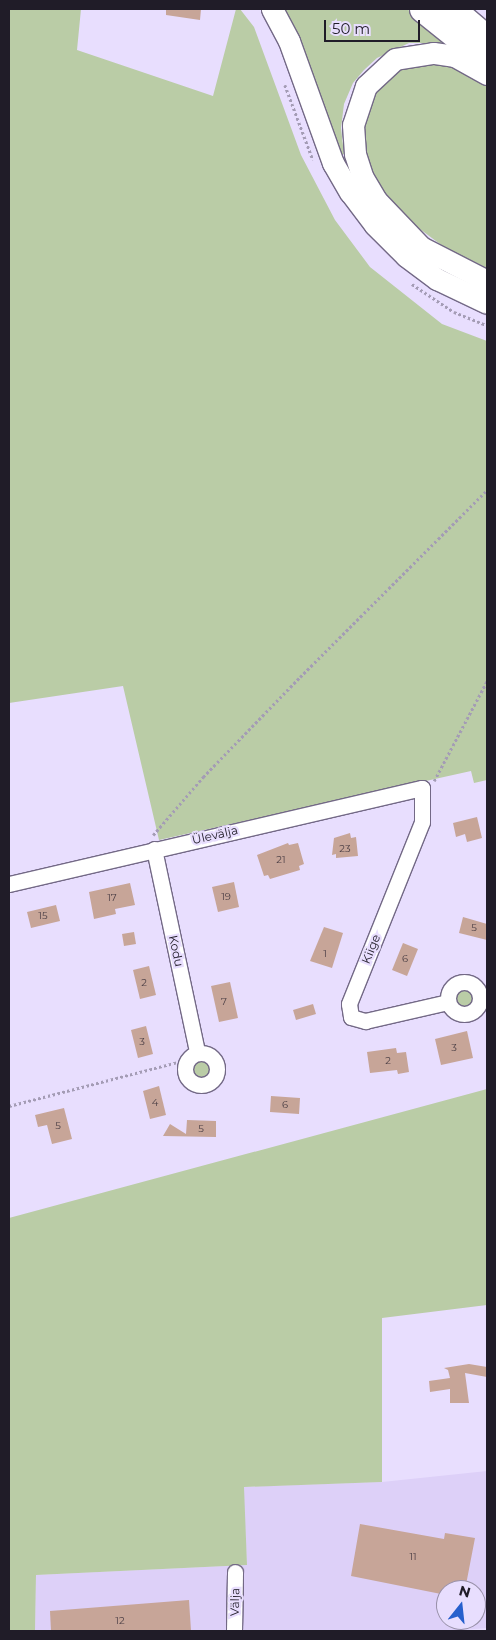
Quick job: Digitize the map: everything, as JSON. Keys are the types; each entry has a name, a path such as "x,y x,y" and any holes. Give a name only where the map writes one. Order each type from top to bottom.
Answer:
{"highway":[{"path":"422,9 487,61"},
{"path":"453,9 487,38"}],"main road":[{"path":"272,9 289,41 333,163 350,192 375,225 406,256 437,279 487,303"},
{"path":"487,74 454,56 433,52 395,59 366,86 353,125 355,154 363,178 376,200 421,246 487,281"}],"street":[{"name":"Ülevälja","path":"9,884 422,788"},
{"name":"Kiige","path":"422,788 422,822 349,1004 351,1017 365,1021 448,1002"},
{"name":"Kodu","path":"152,850 192,1056"},
{"name":"Välja","path":"234,1631 235,1572"}],"path":[{"path":"152,850 153,833 203,777 487,490"},
{"path":"422,788 433,784 442,770 487,681"},
{"path":"9,1106 192,1056"}],"shaded area":[{"path":"487,1471 487,1628 486,1580 436,1580 436,1630 462,1630 35,1631 36,1575 247,1565 243,1487 382,1482"}],"green space":[{"path":"9,9 81,9 77,50 213,96 236,9 240,9 254,27 301,155 335,220 370,267 442,324 487,341 487,780 474,783 471,771 159,840 123,686 9,703"},
{"path":"281,9 407,9 452,43 409,43 377,58 364,70 353,83 344,104 341,128 344,154 337,157"},
{"path":"446,62 487,82 487,268 444,247 405,218 381,191 367,165 361,132 375,89 389,75 409,65"},
{"path":"464,986 472,989 475,997 472,1005 464,1008 456,1005 453,997 456,989"},
{"path":"201,1058 209,1061 212,1069 209,1077 201,1080 193,1077 190,1069 193,1061"},
{"path":"487,1089 487,1305 382,1318 382,1482 244,1487 247,1565 36,1575 35,1631 9,1631 9,1218"}],"building":[{"path":"166,9 201,9 200,20 166,15"},
{"path":"477,817 482,838 467,842 465,834 456,837 453,823"},
{"path":"350,833 351,838 356,837 358,856 336,858 336,854 332,855 334,838"},
{"path":"288,843 289,845 298,843 304,864 299,866 300,870 270,879 268,875 264,876 257,855"},
{"path":"234,882 239,907 218,912 212,887"},
{"path":"130,883 135,905 115,909 116,914 94,919 89,892"},
{"path":"56,905 60,921 31,928 27,912"},
{"path":"463,917 487,924 487,940 459,933"},
{"path":"324,927 343,933 332,968 310,961"},
{"path":"134,932 136,944 124,946 122,934"},
{"path":"403,943 418,949 407,976 392,970"},
{"path":"149,966 156,995 140,999 133,970"},
{"path":"230,982 238,1018 219,1022 211,986"},
{"path":"313,1004 316,1014 296,1020 293,1010"},
{"path":"146,1026 153,1054 138,1058 131,1030"},
{"path":"467,1031 473,1058 441,1065 435,1039"},
{"path":"396,1048 397,1053 406,1052 409,1072 398,1074 397,1070 370,1073 367,1052"},
{"path":"159,1086 166,1115 150,1119 143,1091"},
{"path":"271,1096 300,1098 299,1114 270,1112"},
{"path":"64,1108 72,1139 52,1144 47,1125 38,1127 35,1115"},
{"path":"187,1120 216,1121 216,1137 163,1136 170,1124 186,1134"},
{"path":"469,1364 487,1367 487,1377 465,1373 469,1403 450,1403 450,1389 430,1392 429,1381 450,1378 448,1370 444,1368"},
{"path":"360,1524 444,1539 445,1533 475,1538 467,1580 436,1580 436,1593 351,1576"},
{"path":"189,1600 191,1631 51,1631 50,1611"}]}
